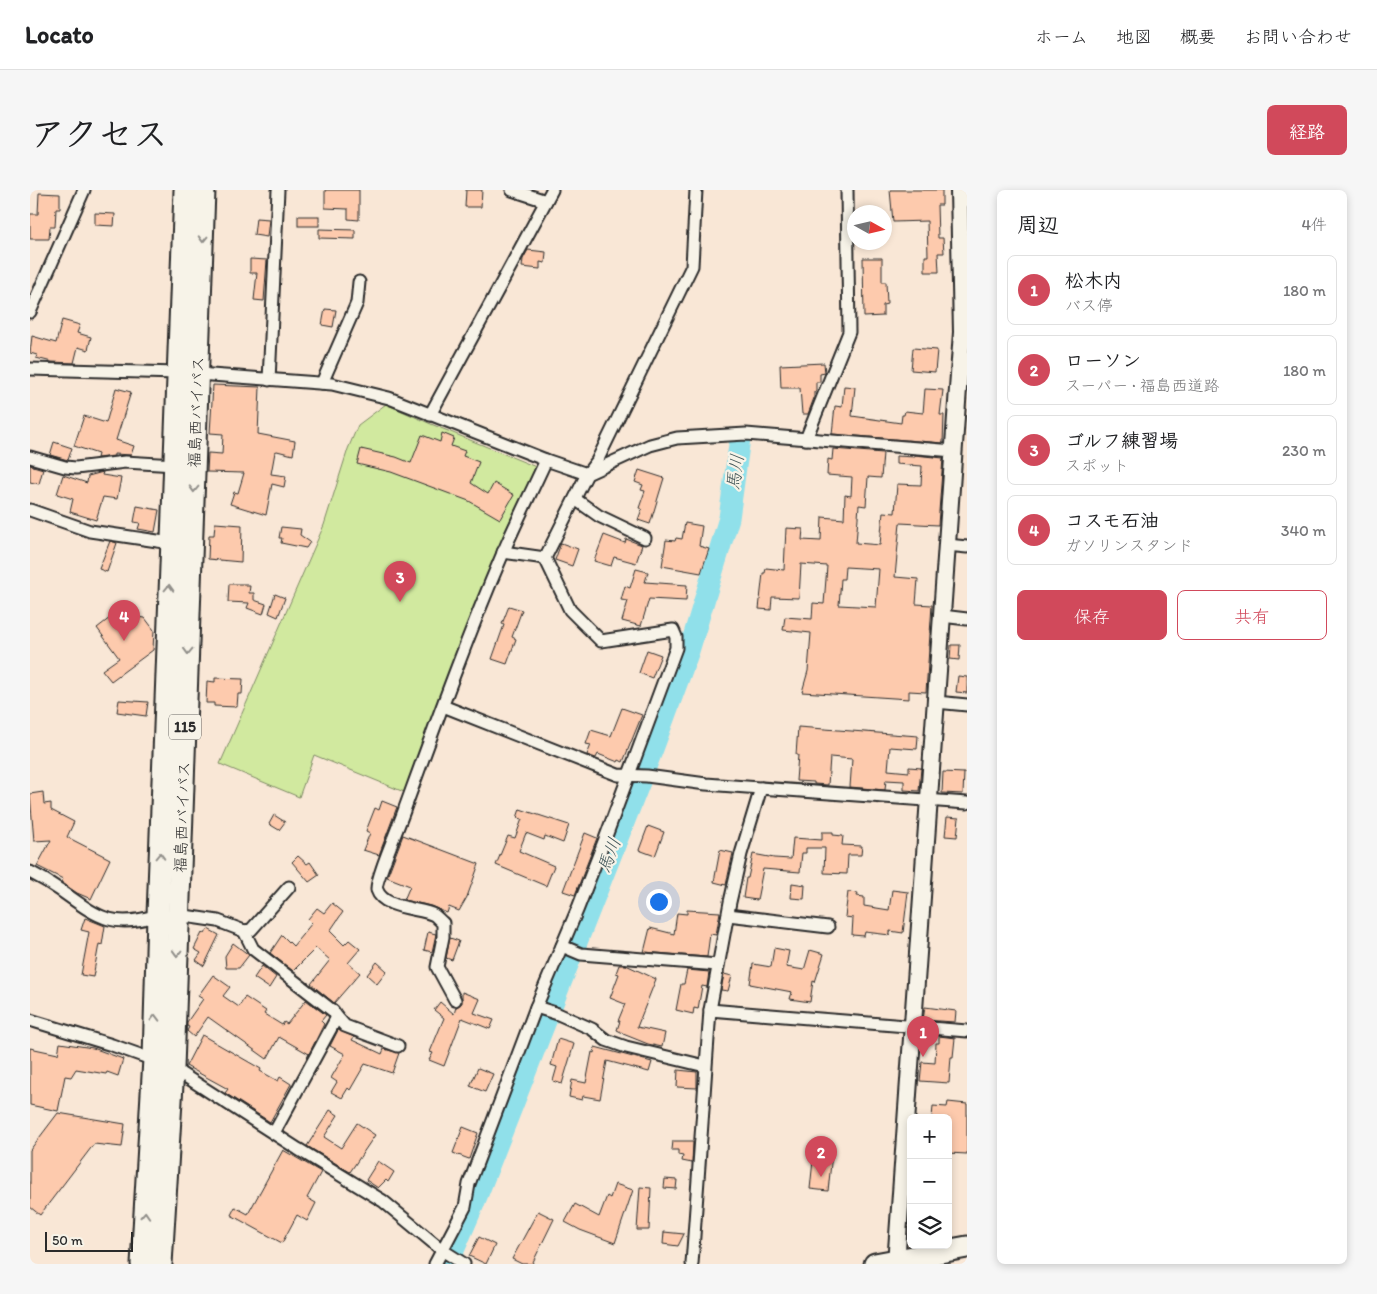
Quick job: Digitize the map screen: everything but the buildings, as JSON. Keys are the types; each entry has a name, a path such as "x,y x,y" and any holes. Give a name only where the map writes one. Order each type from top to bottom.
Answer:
{"highway":[{"name":"福島西バイパス","path":"168,915 171,543 175,465 188,373 185,190"},
{"name":"福島西バイパス","path":"161,1264 168,915 188,373 204,190"},
{"name":"福島西バイパス","path":"142,1264 164,1064"},
{"path":"875,1264 896,1262 967,1247"}],"street":[{"path":"30,312 84,190"},
{"path":"269,380 278,190"},
{"path":"512,190 546,201"},
{"path":"430,415 552,190"},
{"path":"545,558 587,474 597,462 692,266 696,190"},
{"path":"806,439 850,332 847,190"},
{"path":"896,1262 947,545 965,332 964,266 959,190"},
{"path":"322,383 356,303 359,282"},
{"path":"30,369 188,373 332,384 380,396 587,474 650,445 677,438 746,434 954,452"},
{"path":"30,457 65,467 76,468 125,462 175,465"},
{"path":"455,1000 437,967 443,937 443,923 434,915 405,908 379,895 376,888 378,876 391,848 442,706 503,552 546,460"},
{"path":"575,499 599,516 645,538"},
{"path":"30,510 90,531 171,543"},
{"path":"947,545 967,546"},
{"path":"503,552 545,558"},
{"path":"453,1257 469,1184 539,1007 566,948 578,908 632,776 676,648 676,637 673,630 601,641 570,610 545,558"},
{"path":"942,616 967,619"},
{"path":"936,702 967,705"},
{"path":"442,706 618,775 647,776 706,784 967,803"},
{"path":"692,1264 710,1010 741,854 761,788"},
{"path":"30,872 102,917 120,921 140,921 168,915 218,921 244,931 251,930 289,887"},
{"path":"728,915 828,927"},
{"path":"244,931 253,949 333,1011 345,1026 398,1046"},
{"path":"566,948 581,954 718,965"},
{"path":"539,1007 592,1029 606,1040 626,1047 705,1066"},
{"path":"710,1010 967,1031"},
{"path":"274,1133 337,1017"},
{"path":"30,1020 112,1044 164,1064 383,1200 453,1257"},
{"path":"434,1264 453,1257"}],"green space":[{"path":"386,404 536,467 505,531 404,792 314,755 299,797 220,764 324,525 348,449 358,425"}],"waterway":[{"name":"馬川","path":"448,1264 474,1204 653,749 689,651 729,518 740,438"}],"place":[{"name":"ゴルフ練習場","path":"400,602"},
{"name":"コスモ石油","path":"124,641"},
{"name":"松木内","path":"923,1057"},
{"name":"ローソン","path":"821,1177"}]}
